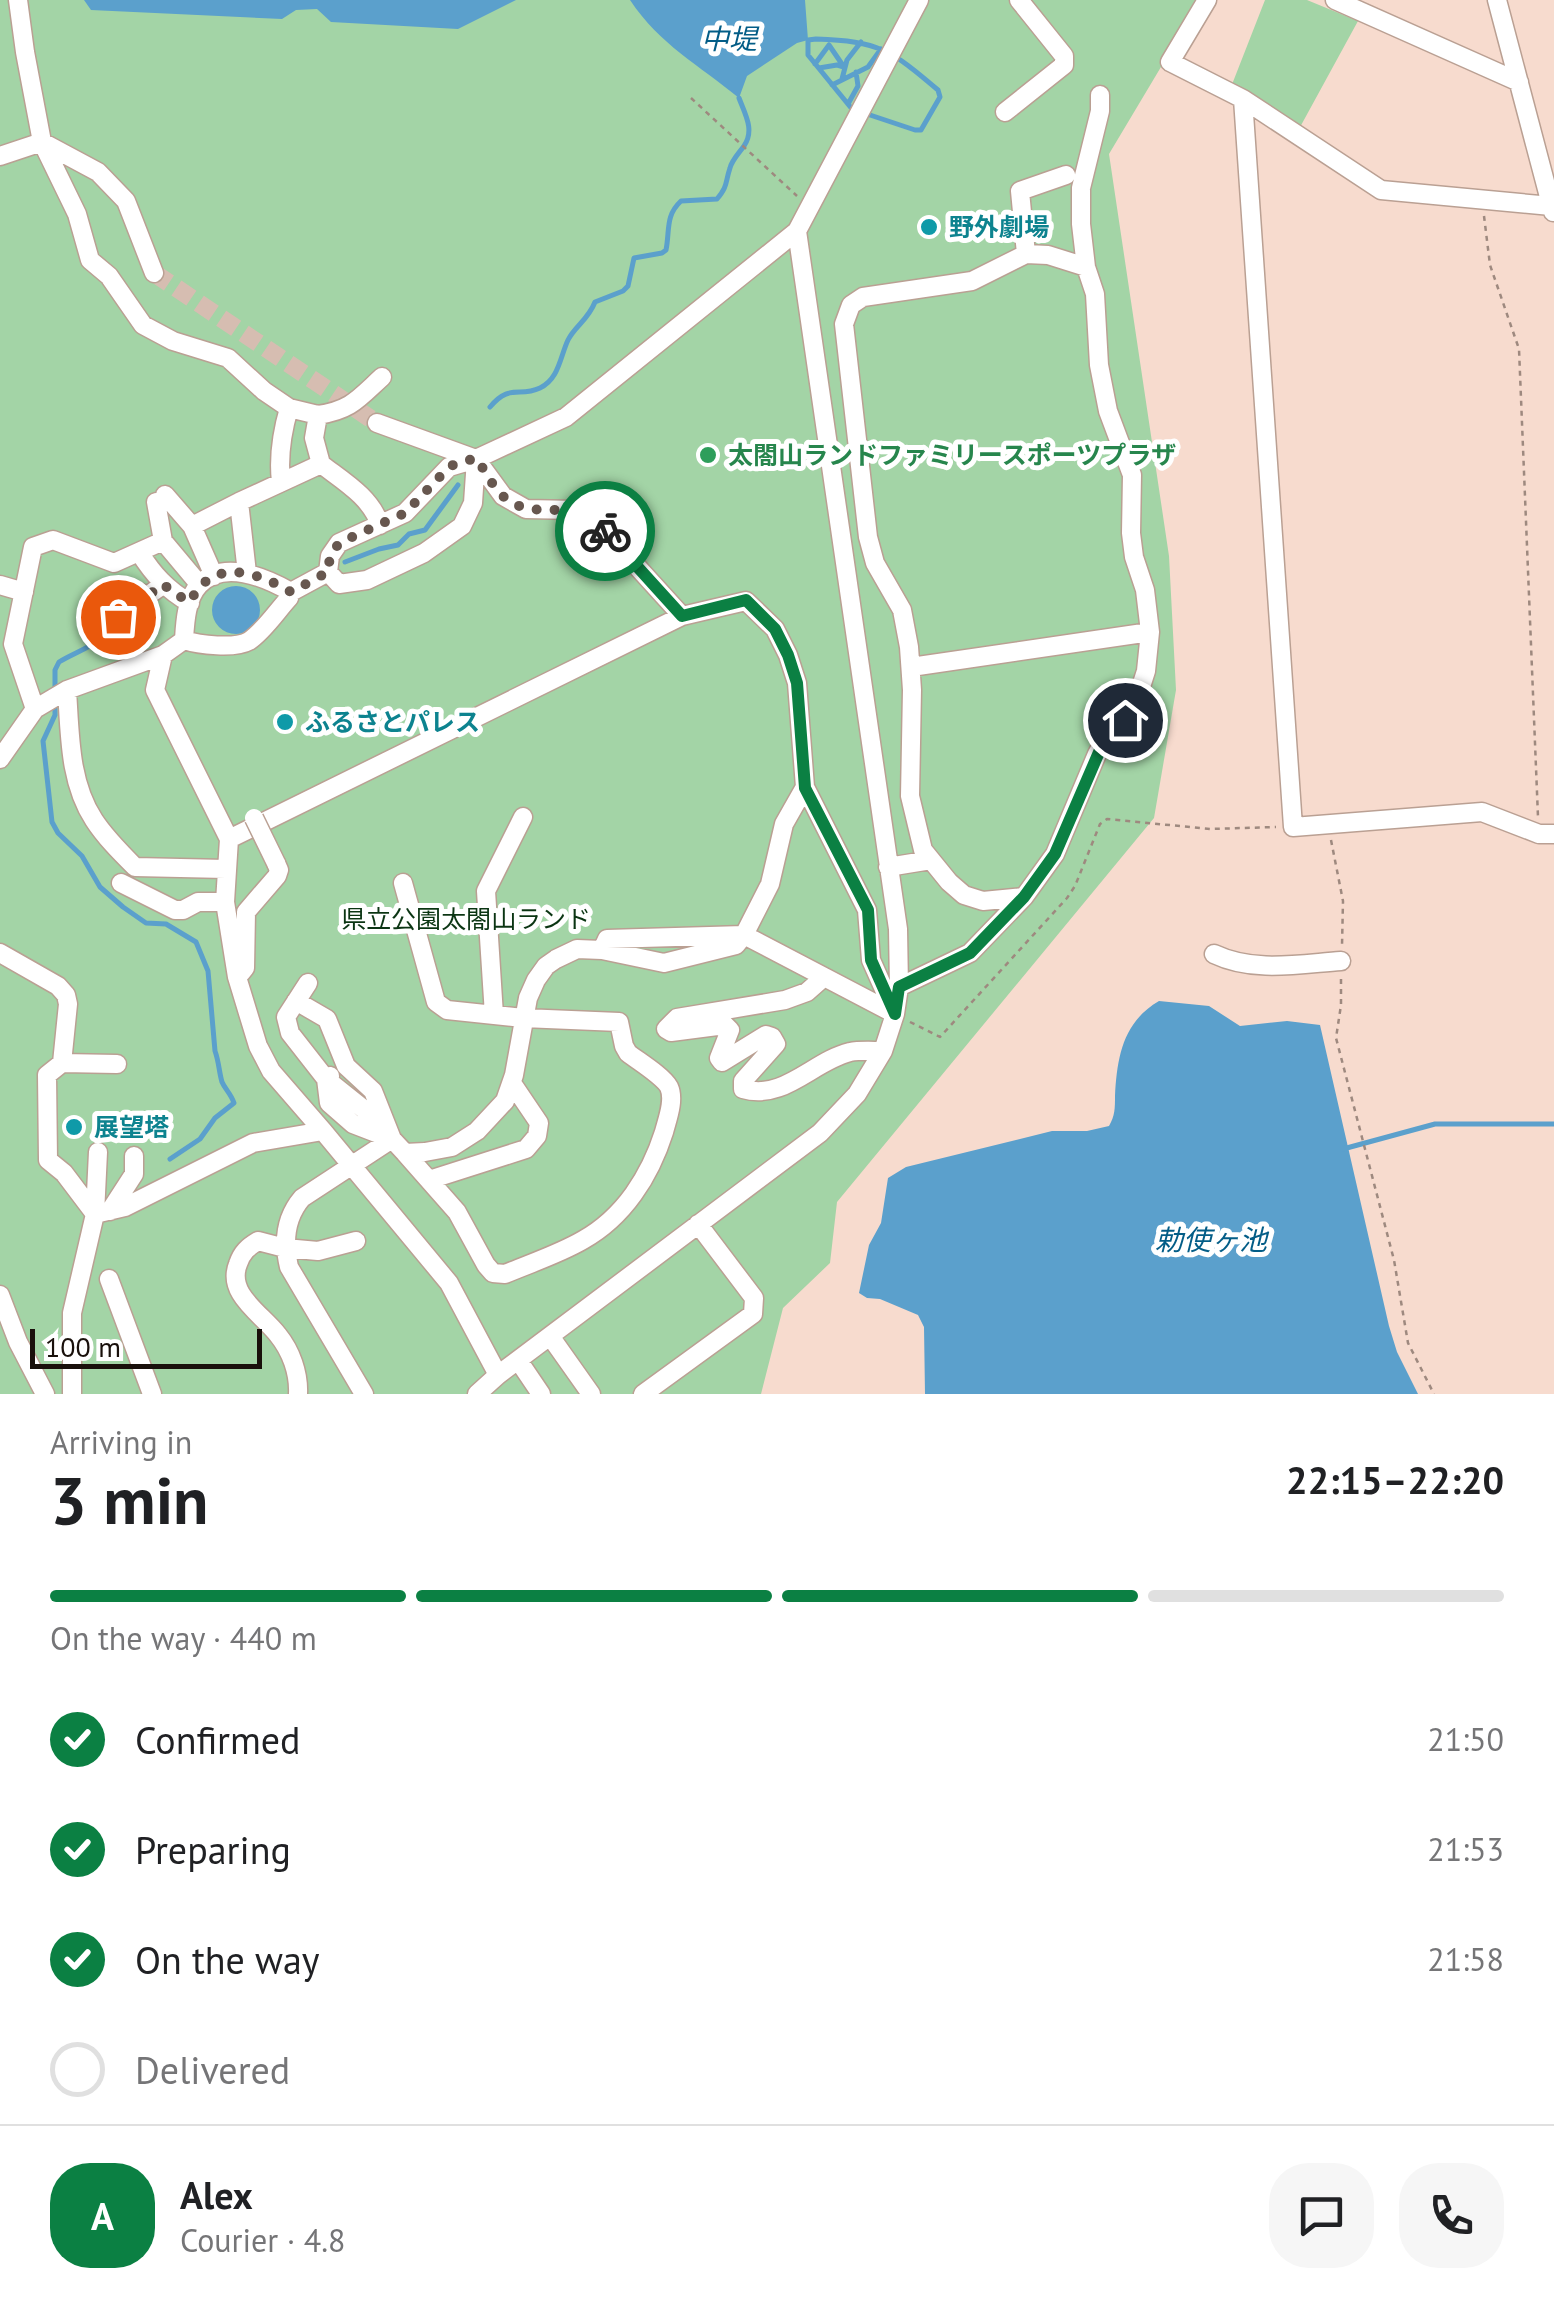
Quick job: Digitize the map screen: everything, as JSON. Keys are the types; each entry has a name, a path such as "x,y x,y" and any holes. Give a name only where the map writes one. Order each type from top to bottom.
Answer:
{"street":[{"path":"18,0 42,142 77,214 90,260 109,276 143,325 173,340 228,358 290,408 318,415 348,408 382,376"},
{"path":"476,458 474,502 462,526 424,554 367,580 339,584 328,572 330,556 339,543 405,513 450,466 566,417 797,231 919,0"},
{"path":"1005,112 1064,64 1064,56 1019,0"},
{"path":"1207,0 1170,62 1243,99 1381,190 1552,210 1498,0"},
{"path":"1335,0 1519,82"},
{"path":"899,987 970,953 1024,897 1055,854 1103,743 1125,720 1146,670 1150,632 1145,590 1131,533 1132,475 1108,410 1099,366 1095,294 1086,267 1081,224 1081,188 1100,112 1100,94"},
{"path":"1243,99 1294,826 1482,812 1546,834"},
{"path":"0,156 42,142 98,172 126,201 154,273"},
{"path":"1026,254 1020,191 1066,175"},
{"path":"477,1394 820,1133 857,1094 883,1051 895,1014 899,987 898,930 797,231"},
{"path":"1024,897 983,901 964,895 948,882 923,850 910,796 912,690 902,610 875,563 868,536 844,324 851,305 863,297 972,281 1026,254 1048,255 1086,267"},
{"path":"813,342 846,340"},
{"path":"281,482 282,430 290,408"},
{"path":"318,415 314,438 321,464 358,492 380,524"},
{"path":"378,423 476,458 503,496 526,508 576,510 592,517 682,616"},
{"path":"192,526 321,464"},
{"path":"161,498 192,526 207,580 163,541 161,498"},
{"path":"240,502 247,573"},
{"path":"837,506 864,502"},
{"path":"34,709 13,644 33,547 53,540 114,564 163,541"},
{"path":"139,552 170,591 190,602"},
{"path":"114,564 123,590"},
{"path":"184,640 190,602 207,580 231,572 247,573 267,578 291,592"},
{"path":"291,592 328,572"},
{"path":"143,599 164,584"},
{"path":"0,585 24,592"},
{"path":"123,590 141,593 143,599 142,614 137,620 118,617 111,606 123,590"},
{"path":"184,640 197,644 239,644 251,640 290,598 291,592"},
{"path":"229,839 682,616 746,600 775,629 788,655 797,683 805,788 868,910 871,960 895,1014"},
{"path":"910,667 1150,632"},
{"path":"0,757 34,709 68,690 163,655 184,640"},
{"path":"163,655 155,690 229,839 225,902 237,977 258,1046 270,1071 324,1130 449,1282 498,1375"},
{"path":"68,690 79,789 109,840 135,867 226,869"},
{"path":"364,1394 288,1267 284,1248 293,1208 352,1165 399,1146 425,1152 452,1147 496,1114 512,1084 522,1018 536,980 546,966 567,952 602,950 664,963 736,945 770,884 784,824 805,788"},
{"path":"494,1015 486,891 523,817"},
{"path":"237,977 245,968 246,912 279,870 254,818"},
{"path":"888,867 931,860"},
{"path":"120,883 176,910 198,902 225,902"},
{"path":"308,982 286,1016 290,1033 326,1079 366,1112 457,1212 493,1273 505,1274 598,1231 639,1188 655,1160 672,1096 668,1085 628,1053 619,1022 448,1010 436,1002 403,883"},
{"path":"602,950 607,938 744,935 895,1014"},
{"path":"0,954 66,994 62,1063 48,1075 57,1116 48,1160 102,1212"},
{"path":"1214,954 1254,966 1342,961"},
{"path":"824,977 807,992 785,1000 677,1018 666,1029 671,1032 726,1025 730,1030 722,1062 766,1035 772,1037 776,1044 743,1081 743,1089 754,1092 771,1091 849,1052 883,1051"},
{"path":"296,1001 327,1020 346,1066 373,1092 399,1146"},
{"path":"62,1063 109,1069"},
{"path":"326,1079 346,1066"},
{"path":"428,1180 526,1149 536,1136 538,1123 512,1084"},
{"path":"102,1212 125,1206 253,1143 324,1130"},
{"path":"72,1394 72,1313 102,1212 98,1152"},
{"path":"102,1212 134,1174 134,1156"},
{"path":"644,1394 753,1314 756,1287 698,1224"},
{"path":"298,1394 292,1358 279,1336 242,1298 234,1282 236,1266 245,1248 258,1241 318,1251 356,1241"},
{"path":"109,1278 152,1394"},
{"path":"0,1295 18,1342 45,1394"},
{"path":"550,1336 592,1394"},
{"path":"518,1360 541,1394"}],"path":[{"path":"690,98 810,208"},
{"path":"1482,200 1490,265 1519,350 1546,834"},
{"path":"895,1014 940,1037 1067,898 1100,824 1107,819 1210,829 1294,826"},
{"path":"1328,824 1342,901 1341,1006 1336,1038 1394,1260 1408,1344 1434,1394"}],"green space":[{"name":"県立公園太閤山ランド","path":"0,0 1201,0 1109,154 1169,556 1176,690 1154,818 837,1202 830,1263 783,1308 761,1394 0,1394"},
{"path":"1265,0 1307,0 1358,21 1299,129 1231,87"}],"water":[{"path":"84,0 516,0 458,29 331,22 317,9 296,10 282,19 91,10"},
{"name":"中堤","path":"630,0 805,0 808,40 797,43 747,76 739,98 667,42"},
{"path":"236,586 253,593 260,610 253,627 236,634 219,627 212,610 219,593"},
{"name":"勅使ヶ池","path":"1159,1001 1209,1006 1240,1026 1287,1021 1320,1025 1389,1326 1418,1394 925,1394 924,1327 918,1315 859,1293 869,1245 881,1223 888,1178 906,1167 1052,1131 1087,1131 1109,1126 1124,1042 1137,1019"}],"waterway":[{"path":"816,39 855,42 883,50 938,90 940,97 921,130 852,109 808,55 808,40 816,39"},
{"path":"842,79 847,60 861,42"},
{"path":"815,64 829,45 844,67 819,68"},
{"path":"832,85 868,67 881,49"},
{"path":"848,104 858,86 856,72"},
{"path":"490,407 503,395 533,391 551,379 568,340 595,302 628,286 634,258 666,250 670,218 681,201 717,199 749,134 739,98"},
{"path":"345,562 398,545 409,534 425,530 458,485"},
{"path":"55,691 59,662 100,640 114,619"},
{"path":"55,702 55,715 43,741 52,822 58,833 82,856 100,887 123,907 146,923 166,924 196,942 208,971 215,1051 222,1082 234,1103 215,1118 200,1139 170,1159"},
{"path":"1343,1149 1435,1124 1554,1124"}],"tunnel":[{"path":"154,273 377,423"}],"way so far":[{"path":"118,617 137,620 142,614 143,599 164,584 190,602 199,584 231,572 267,578 291,592 328,572 330,556 339,543 405,513 450,466 476,458 503,496 526,508 576,510 592,517 605,531"}],"place":[{"name":"野外劇場","path":"929,227"},
{"name":"太閤山ランドファミリースポーツプラザ","path":"708,455"},
{"name":"ふるさとパレス","path":"285,722"},
{"name":"展望塔","path":"74,1127"}],"route":[{"path":"605,531 682,616 746,600 775,629 797,683 805,788 868,910 871,960 895,1014 899,987 970,953 1024,897 1055,854 1103,743 1125,720"}]}
